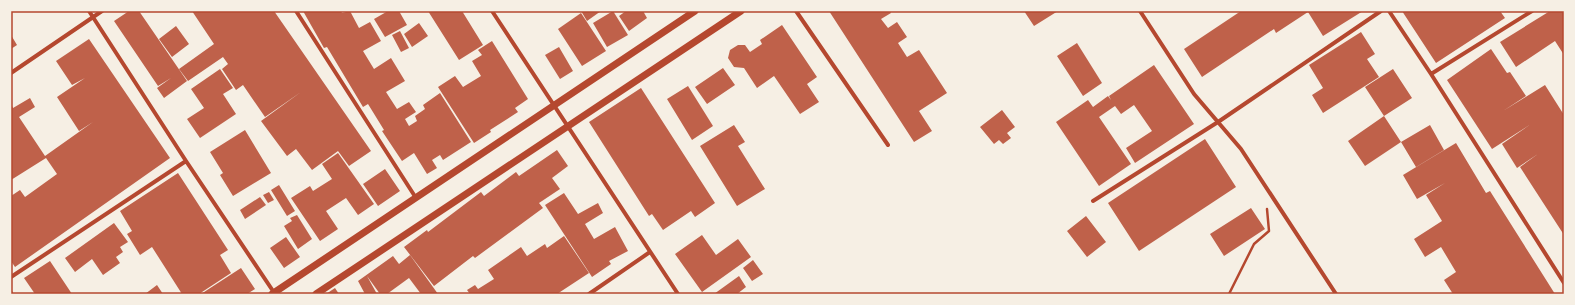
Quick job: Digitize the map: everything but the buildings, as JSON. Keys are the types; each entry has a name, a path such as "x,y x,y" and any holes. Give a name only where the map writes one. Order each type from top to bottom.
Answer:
{"street":[{"path":"89,11 274,294 695,11"},
{"path":"11,73 102,11"},
{"path":"296,11 417,198"},
{"path":"492,11 678,294"},
{"path":"316,294 741,11"},
{"path":"796,11 888,145"},
{"path":"1140,11 1194,94 1242,149 1336,294"},
{"path":"1094,201 1218,122 1380,11"},
{"path":"1389,11 1431,74 1564,283"},
{"path":"1431,74 1532,11"},
{"path":"11,277 186,161"},
{"path":"590,294 650,252"}],"path":[{"path":"1229,294 1254,244 1269,231 1266,195 1269,189"}]}
